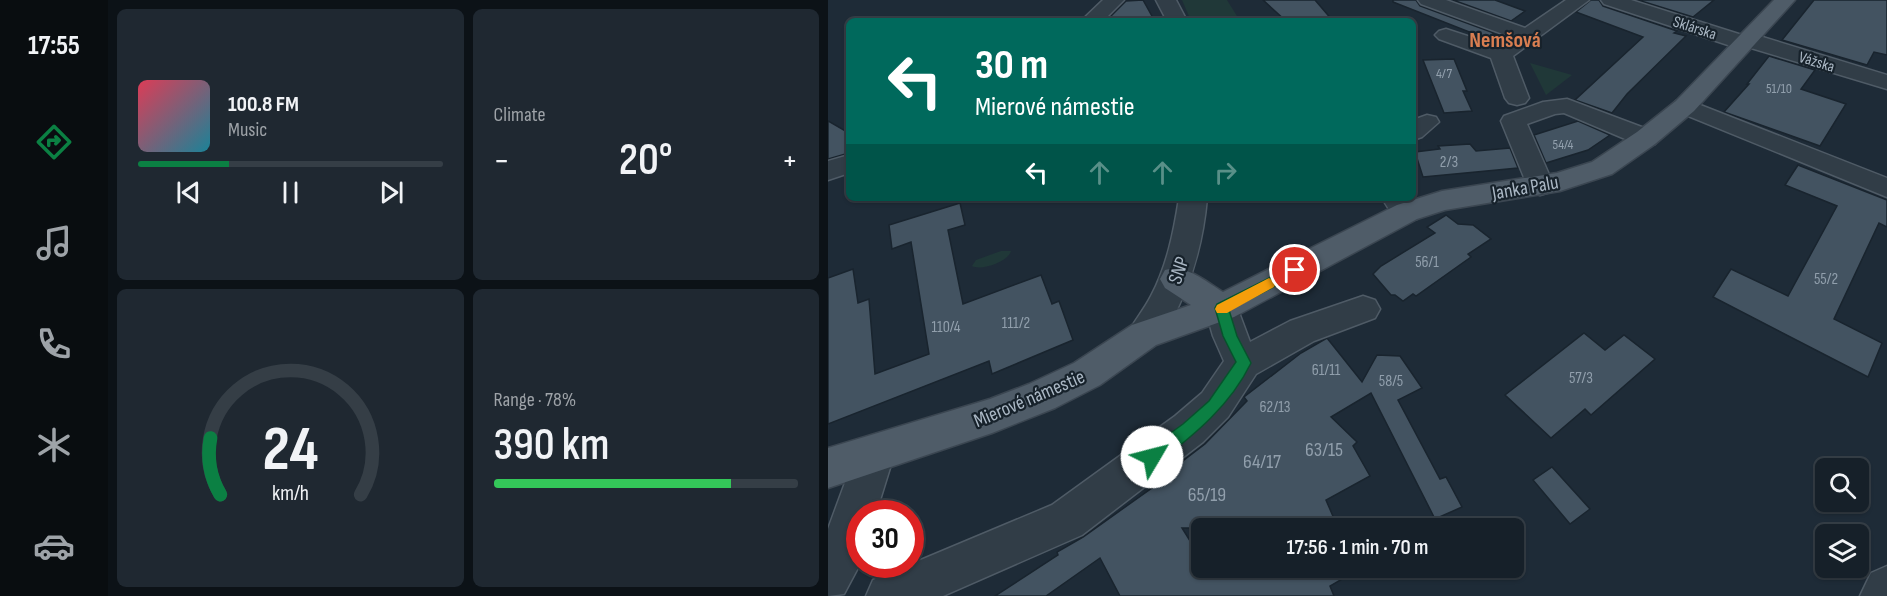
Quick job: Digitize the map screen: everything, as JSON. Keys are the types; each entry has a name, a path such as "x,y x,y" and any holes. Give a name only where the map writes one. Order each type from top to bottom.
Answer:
{"main road":[{"name":"Janka Palu","path":"1222,308 1402,205 1540,186 1602,168 1646,138 1685,106 1785,0"},
{"path":"1176,279 1222,308"},
{"name":"Mierové námestie","path":"828,468 992,416 1042,396 1087,374 1123,352 1144,335 1222,308"}],"street":[{"path":"1094,18 1114,0"},
{"path":"1166,0 1175,18"},
{"path":"1428,0 1528,36"},
{"path":"1501,54 1579,0"},
{"name":"Sklárska","path":"1611,0 1746,41"},
{"path":"1446,35 1501,54"},
{"name":"Vážska","path":"1746,41 1887,82"},
{"path":"1501,54 1515,110 1540,186"},
{"path":"1515,110 1567,106 1646,138"},
{"path":"1685,106 1887,188"},
{"path":"828,171 846,164"},
{"name":"SNP","path":"1144,335 1158,317 1184,258 1193,201"},
{"path":"1222,308 1239,371"},
{"path":"889,596 1067,520 1189,429 1215,405 1239,371 1302,331 1363,309"},
{"path":"828,578 842,552 874,455"},
{"path":"1883,596 1887,590"}],"green space":[{"path":"1182,0 1227,0 1238,18 1190,18"},
{"path":"1530,63 1572,75 1546,95"},
{"path":"1001,251 1011,251 1005,259 994,264 981,267 972,266 976,260"}],"building":[{"path":"1143,0 1153,18 1109,18 1126,1"},
{"path":"1263,0 1315,0 1330,18 1283,18"},
{"path":"1393,0 1416,0 1420,6 1494,33 1487,39 1393,2"},
{"path":"1453,0 1495,0 1525,11 1511,21"},
{"path":"1591,0 1599,0 1603,6 1686,36 1627,94 1612,113 1575,100 1643,37 1576,12"},
{"path":"1638,0 1714,0 1693,17"},
{"path":"1814,0 1887,0 1887,55 1874,52 1867,65 1782,40"},
{"path":"1769,56 1815,70 1801,89 1846,104 1820,146 1724,112 1749,84 1747,84"},
{"path":"1454,59 1467,91 1463,91 1472,111 1444,113 1423,60"},
{"path":"828,121 846,131 846,154 828,159"},
{"path":"1578,121 1610,135 1588,150 1546,163 1534,135"},
{"path":"1470,144 1476,151 1510,148 1518,168 1423,177 1416,152 1440,149 1438,146"},
{"path":"1798,165 1887,200 1887,227 1879,223 1834,319 1882,343 1868,377 1713,297 1731,269 1788,296 1837,206 1785,185"},
{"path":"960,203 965,225 948,230 963,304 1041,275 1052,304 1059,301 1073,340 992,374 989,361 828,424 828,278 853,269 858,303 869,299 875,374 929,354 911,242 892,249 889,225"},
{"path":"1446,215 1458,224 1473,225 1491,239 1468,254 1471,257 1416,296 1413,294 1403,301 1391,295 1373,274 1381,266 1435,233 1427,227"},
{"path":"1584,333 1605,350 1624,335 1655,359 1591,415 1585,409 1551,438 1505,395"},
{"path":"1327,338 1362,382 1377,355 1400,356 1422,388 1398,400 1440,479 1446,477 1462,507 1434,518 1371,393 1331,417 1357,442 1353,446 1370,476 1326,500 1334,518 1191,518 1191,528 1182,528 1191,542 1191,578 1344,578 1330,586 1334,596 1120,596 1100,558 1046,596 995,596 1058,555 1057,552 1083,537 1173,473 1171,470 1205,444 1247,401 1244,397 1301,353"},
{"path":"1552,467 1590,509 1570,524 1533,480"}],"slow traffic":[{"path":"1222,309 1269,283"}],"district":[{"name":"Nemšová","path":"1505,39"}],"route":[{"path":"1152,457 1189,429 1215,405 1243,363 1230,336 1222,308 1295,270"}]}
